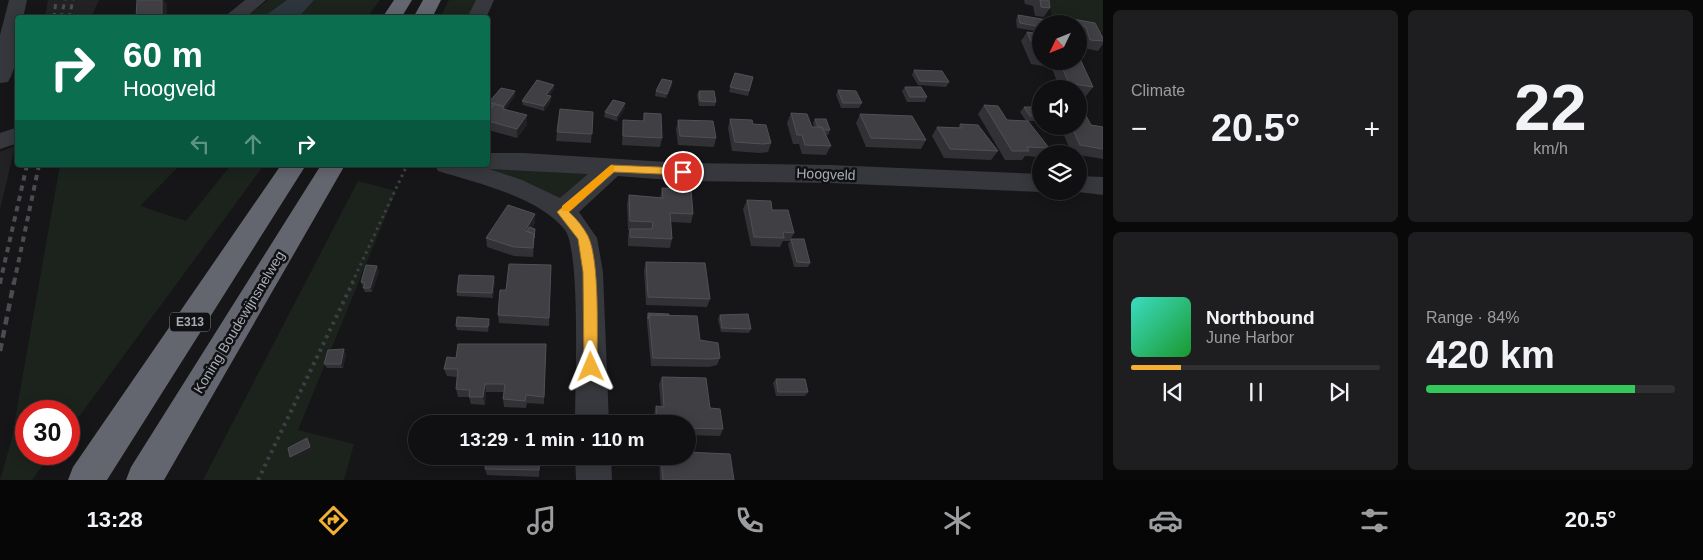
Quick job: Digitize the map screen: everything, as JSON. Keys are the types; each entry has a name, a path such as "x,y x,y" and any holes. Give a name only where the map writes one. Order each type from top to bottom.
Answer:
{"highway":[{"path":"393,15 402,0"},
{"path":"424,15 432,0"},
{"name":"E313","path":"86,480 293,167"},
{"name":"Koning Boudewijnsnelweg","path":"144,480 332,167"}],"street":[{"path":"0,77 18,0"},
{"path":"236,15 258,0"},
{"path":"477,15 484,0"},
{"path":"0,141 15,136"},
{"name":"Hoogveld","path":"490,161 524,161 611,168 830,174 1032,183"},
{"path":"453,167 513,186 540,198 562,212 574,223 583,238 589,272 592,415"},
{"path":"562,212 611,168"},
{"path":"1087,185 1103,186"},
{"path":"593,465 594,480"}],"path":[{"path":"258,480 406,167"}],"shaded area":[{"path":"48,0 99,0 92,15 45,15"},
{"path":"268,0 287,0 266,15 248,15"},
{"path":"287,0 314,0 301,15 266,15"},
{"path":"314,0 380,0 369,15 302,15"},
{"path":"449,0 477,0 469,15 442,15"},
{"path":"1048,0 1103,0 1103,33 1088,30 1088,15 1052,15"},
{"path":"15,146 0,210 0,152"},
{"path":"490,164 539,166 593,172 561,199 477,167 490,167"},
{"path":"60,167 178,167 140,206 186,221 229,167 263,167 80,415 80,400 18,400"},
{"path":"358,181 396,191 298,430 354,444 344,480 203,480"},
{"path":"15,419 15,465 43,465 32,480 0,480 11,442"}],"building":[{"path":"137,0 162,0 162,15 136,15"},
{"path":"1040,0 1049,0 1050,8 1041,7"},
{"path":"1018,15 1032,17 1032,25 1020,23"},
{"path":"1088,22 1095,23 1103,38 1103,41 1090,40"},
{"path":"1027,32 1032,33 1032,44"},
{"path":"914,70 942,71 949,82 920,81"},
{"path":"1063,70 1085,70 1093,87 1087,86 1087,80 1068,80"},
{"path":"735,73 753,77 749,91 730,87"},
{"path":"662,79 672,81 667,94 656,91"},
{"path":"537,80 554,85 546,95 551,96 544,106 522,101"},
{"path":"905,87 921,87 927,97 910,97"},
{"path":"501,88 515,91 504,106 490,101"},
{"path":"838,90 856,91 862,103 843,103"},
{"path":"699,91 714,91 716,102 700,101"},
{"path":"613,100 625,103 617,116 605,112"},
{"path":"494,104 504,107 503,109 527,115 517,129 490,122 490,109"},
{"path":"984,105 998,106 1007,120 1028,121 1032,126 1032,135 1039,135 1047,145 1032,145 1032,147 1027,147 1029,151 1012,151"},
{"path":"1024,107 1032,107 1032,116"},
{"path":"560,109 593,112 592,134 557,132"},
{"path":"644,113 661,114 662,138 623,136 623,120 644,121"},
{"path":"791,113 807,114 812,127 822,127 831,146 805,145 802,135 797,135"},
{"path":"860,114 912,116 926,140 871,138"},
{"path":"1087,118 1091,125 1103,127 1103,149 1080,145 1075,135 1087,135"},
{"path":"730,119 752,120 753,124 766,125 771,143 735,142"},
{"path":"815,119 826,119 830,130 823,130 822,127 818,127"},
{"path":"678,120 713,121 716,138 680,136"},
{"path":"960,124 978,125 998,151 950,149 937,127 962,128"},
{"path":"662,188 691,189 693,214 670,213 672,239 630,237 630,229 652,229 653,222 630,221 629,195 663,198"},
{"path":"747,200 771,201 772,210 788,210 794,233 783,232 784,238 754,237"},
{"path":"508,205 535,214 525,231 534,234 533,248 514,247 486,238"},
{"path":"529,227 535,229 534,238 534,234 527,231"},
{"path":"791,239 804,239 810,263 797,262"},
{"path":"646,262 705,263 710,299 648,297"},
{"path":"509,264 551,265 549,318 498,315 500,290 506,290"},
{"path":"366,265 377,266 370,288 363,288 365,283 361,282"},
{"path":"459,275 494,276 492,293 457,292"},
{"path":"648,313 669,315 649,315 648,319"},
{"path":"748,314 751,329 722,328 720,315"},
{"path":"649,315 697,316 700,340 718,343 720,358 653,358"},
{"path":"457,317 489,319 488,327 456,326"},
{"path":"458,344 546,344 544,397 526,395 525,401 503,399 505,384 485,384 483,397 469,397 470,390 456,389 458,369 444,369 447,357 456,358"},
{"path":"344,349 341,364 324,364 328,350"},
{"path":"662,377 706,378 710,408 720,409 723,429 696,428 696,415 656,415 656,406 664,407"},
{"path":"776,379 805,379 808,392 778,392"},
{"path":"307,438 310,447 290,457 288,448"},
{"path":"696,452 730,454 734,480 663,480 662,465 696,465"},
{"path":"485,465 539,465 539,470 485,469"}],"railway":[{"path":"54,15 56,0"},
{"path":"62,15 65,0"},
{"path":"70,15 73,0"},
{"path":"0,283 27,167"},
{"path":"14,283 39,167"},
{"path":"0,351 14,282"}],"slow traffic":[{"path":"566,209 611,169"}],"route":[{"path":"591,367 589,272 583,238 574,223 562,212 611,168 683,172"}]}
